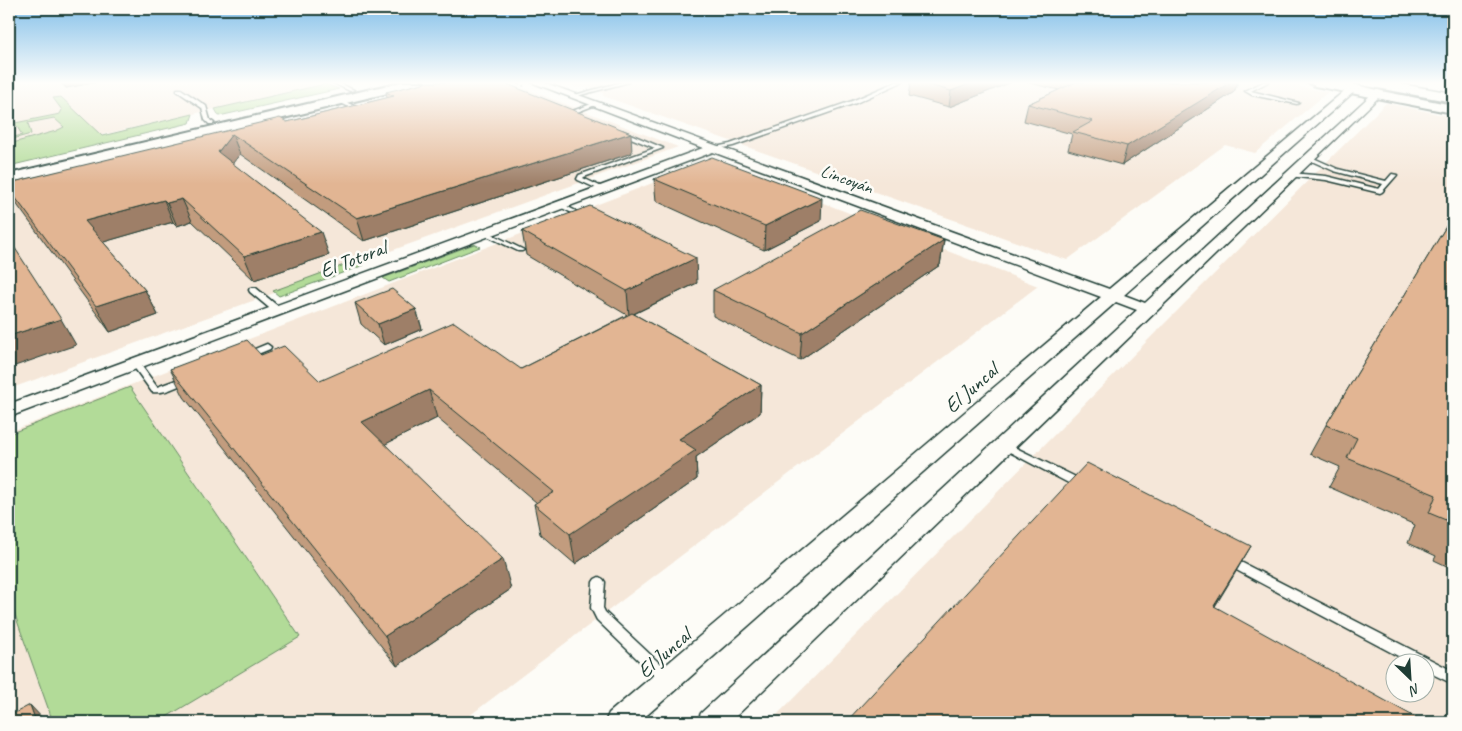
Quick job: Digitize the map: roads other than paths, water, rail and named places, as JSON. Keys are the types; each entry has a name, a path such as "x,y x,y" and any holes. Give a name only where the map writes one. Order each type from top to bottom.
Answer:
{"main road":[{"path":"9,170 241,116"},
{"path":"9,179 281,116"}],"street":[{"name":"Lincoyán","path":"628,116 879,213 1148,309"},
{"name":"El Juncal","path":"619,722 1321,116"},
{"path":"1341,116 1351,118"},
{"path":"711,722 1351,118"},
{"name":"El Totoral","path":"9,411 713,148"}],"lane":[{"path":"207,116 212,123"},
{"path":"713,148 731,145 814,116"},
{"path":"602,189 580,179 581,176 660,148 614,129"},
{"path":"1309,158 1336,170 1387,183"},
{"path":"1290,175 1326,178 1380,191 1394,175"},
{"path":"560,205 590,222"},
{"path":"485,233 520,250"},
{"path":"253,290 277,310"},
{"path":"239,358 267,347"},
{"path":"135,363 155,390 166,388 194,377"},
{"path":"1004,445 1092,490"},
{"path":"1224,559 1453,678"},
{"path":"598,582 597,608 601,616 668,680"}]}
